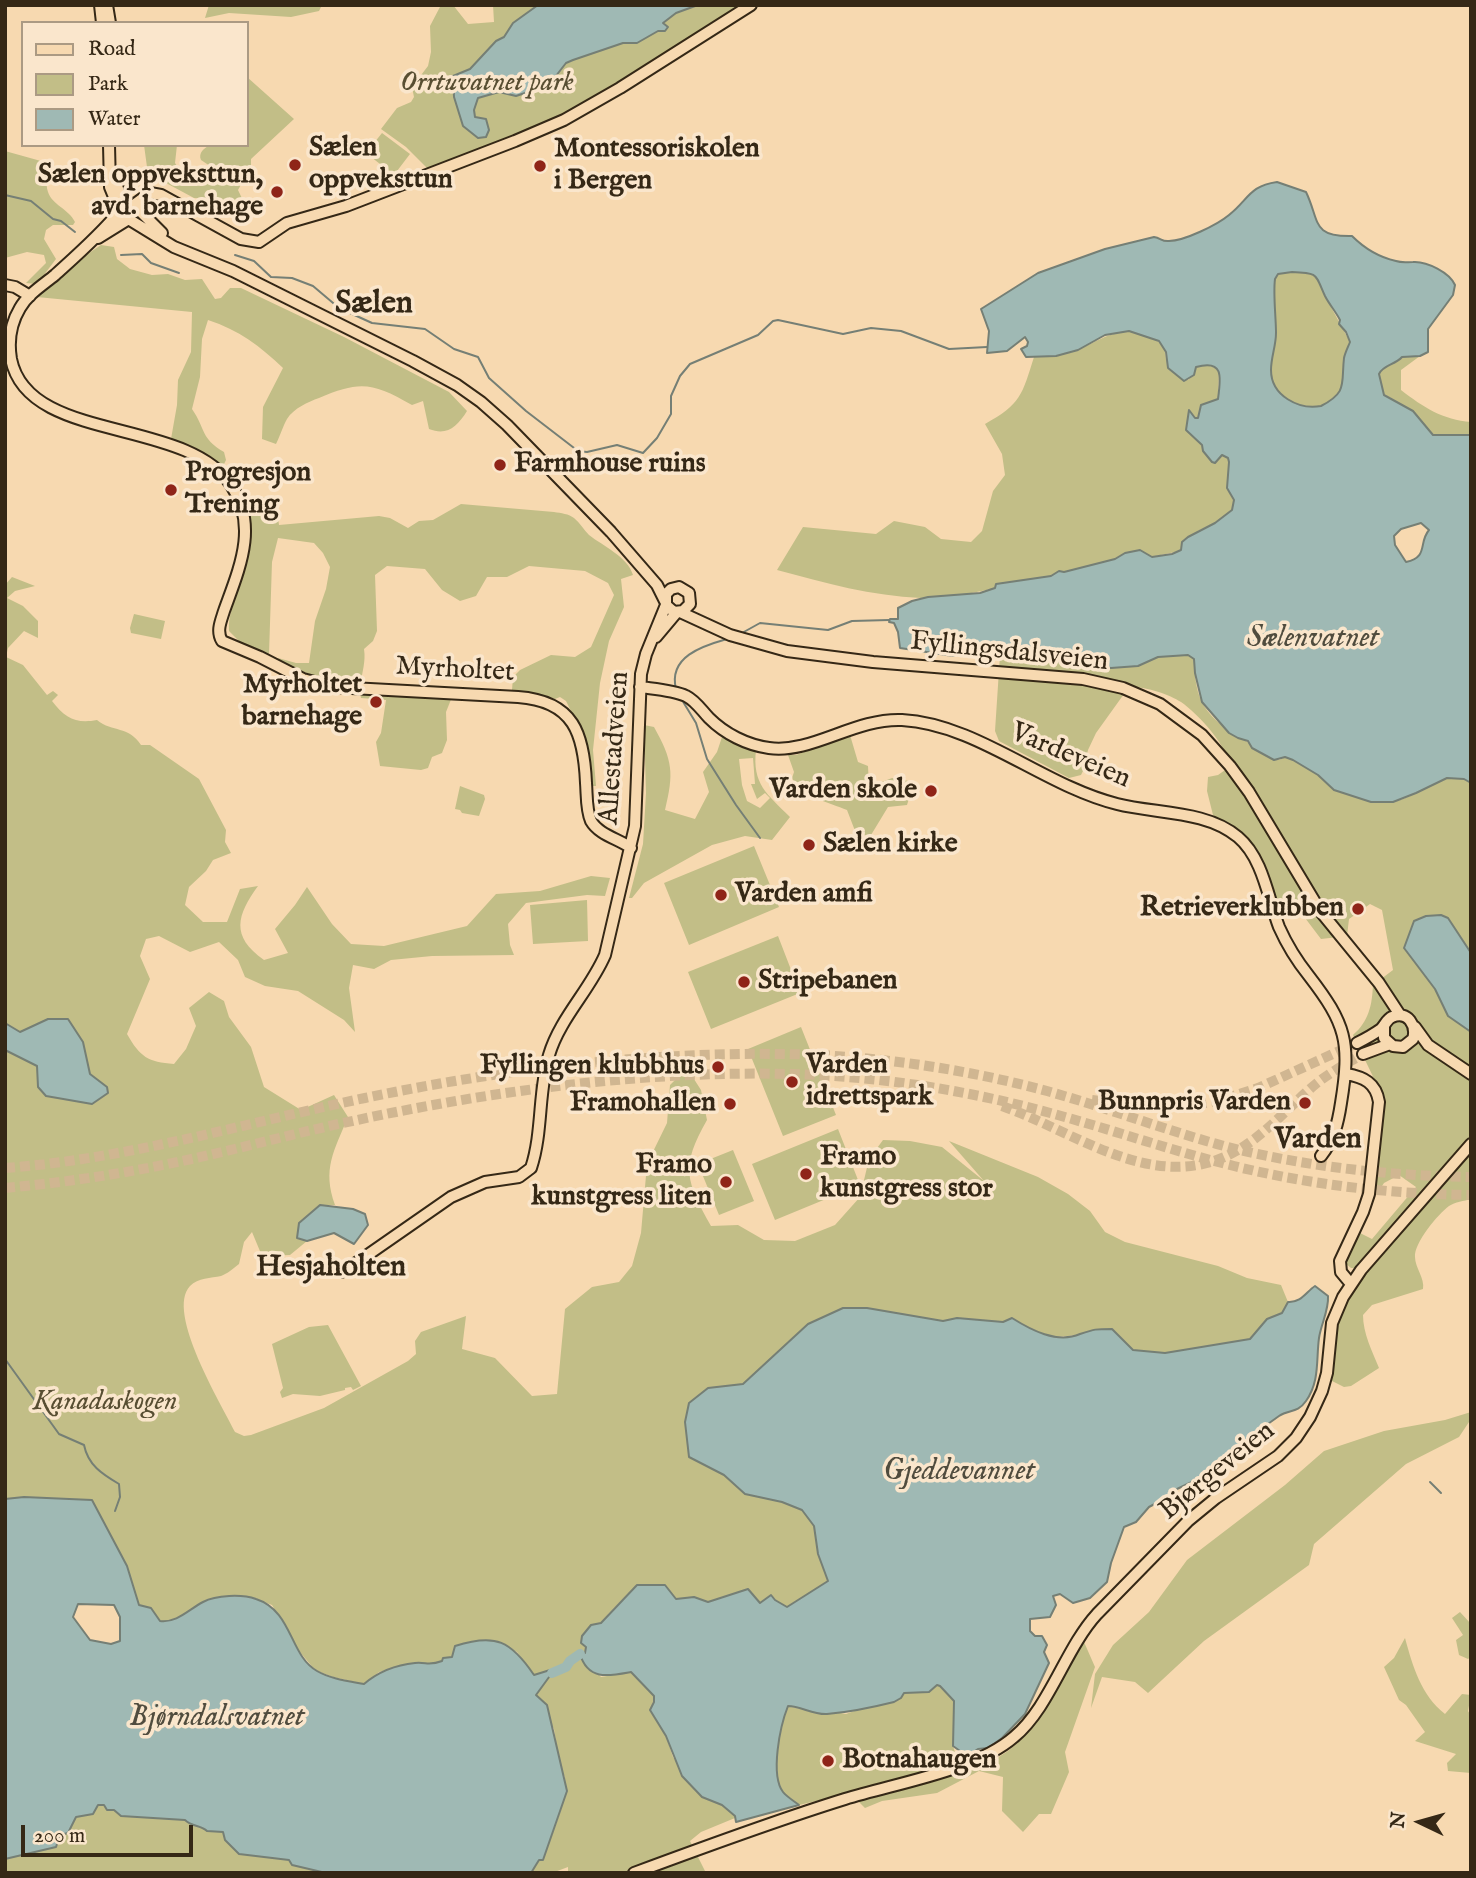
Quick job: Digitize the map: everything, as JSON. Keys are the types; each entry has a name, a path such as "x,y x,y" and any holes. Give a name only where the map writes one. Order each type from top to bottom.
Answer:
{"main road":[{"path":"5,285 15,287 30,296 92,240 150,193 161,195 251,243 262,241 282,225 346,206 564,120 751,5"},
{"path":"109,147 110,187 128,210 150,223 166,237 206,259 413,361 457,385 481,402 507,425 636,560 657,585 671,610 678,612 688,608 691,600 686,590 667,583 636,560"},
{"path":"115,147 128,210"},
{"name":"Myrholtet","path":"30,296 19,310 9,340 12,366 32,397 55,410 198,456 220,471 239,496 246,520 245,547 220,625 220,639 225,644 325,686 532,698 551,704 568,718 580,736 585,757 590,818 596,828 604,833"},
{"path":"666,603 668,591 679,587"},
{"name":"Fyllingsdalsveien","path":"691,600 705,616 747,640"},
{"name":"Allestadveien","path":"331,1268 341,1272 346,1270 457,1194 485,1182 519,1177 528,1172 533,1161 543,1080 551,1049 562,1025 599,969 615,920 634,834 643,665 666,603"},
{"name":"Allestadveien","path":"652,641 678,612"},
{"name":"Fyllingsdalsveien","path":"678,612 720,631 787,651 845,659 1083,679 1123,688 1160,704 1202,735 1230,766 1249,792 1321,912 1379,983 1400,1015"},
{"name":"Vardeveien","path":"640,687 686,696 730,735 769,748 804,745 853,727 884,721 903,720 939,726 1098,799 1204,819 1223,826 1240,838 1254,856 1284,938 1297,961 1335,1013 1345,1041 1346,1074 1335,1132 1321,1156"},
{"path":"604,833 634,834"},
{"path":"604,833 630,853"},
{"name":"Fyllingsdalsveien","path":"1379,983 1386,1008 1385,1024"},
{"path":"1357,1043 1392,1017 1400,1015 1408,1018 1427,1045 1471,1074"},
{"path":"1385,1024 1383,1034 1390,1044 1397,1047 1406,1045 1413,1039 1413,1025"},
{"path":"1363,1054 1390,1044"},
{"path":"1406,1045 1430,1052 1471,1081"},
{"path":"1346,1074 1367,1080 1374,1087 1379,1111 1369,1195 1343,1251 1345,1266 1354,1280"},
{"name":"Bjørgeveien","path":"634,1873 799,1814 973,1763 1003,1747 1027,1724 1077,1642 1188,1521 1216,1498 1278,1456 1304,1428 1326,1380 1334,1314 1354,1280 1471,1144"}],"green space":[{"path":"209,5 322,5 319,11 291,17 229,13 205,18"},
{"name":"Orrtuvatnet park","path":"441,5 453,5 468,24 494,22 493,5 741,5 590,101 531,132 429,170 406,147 381,129 397,108 411,102 414,97 412,87 428,66 431,52 430,26"},
{"path":"248,78 294,119 251,159 251,167 256,173 243,181 238,190 248,211 236,211 216,199 194,198 153,176 147,167 144,147 177,147 175,163 187,181 200,183 210,179 213,168 201,160 201,153 206,148 248,147"},
{"path":"382,133 410,154 394,175 366,153"},
{"path":"5,151 48,163 48,192 75,222 73,225 53,225 46,230 44,239 56,259 37,284 26,283 46,263 44,255 27,252 5,258"},
{"path":"101,245 114,247 117,259 130,269 152,275 168,274 185,280 202,279 215,299 221,298 230,288 241,288 344,337 449,392 467,411 451,429 435,431 429,429 423,401 412,405 377,388 346,388 310,401 297,409 287,419 276,444 262,439 263,407 283,368 249,340 208,320 202,339 200,377 192,409 207,438 224,452 226,460 223,466 196,448 171,439 178,380 191,352 192,312 37,297 77,261"},
{"path":"1277,274 1312,274 1319,279 1325,296 1350,342 1344,358 1340,392 1322,406 1304,406 1288,399 1281,394 1272,379 1271,365 1276,333 1275,279"},
{"path":"1129,331 1159,342 1166,360 1188,380 1194,375 1196,367 1210,363 1219,369 1218,399 1199,418 1195,418 1198,440 1212,462 1222,455 1228,458 1227,488 1235,504 1230,512 1215,523 1198,531 1180,551 1151,557 1148,554 1119,556 1064,572 1059,571 1051,576 997,584 996,588 968,594 930,598 867,592 777,570 803,527 876,534 894,521 925,527 941,539 971,542 982,531 993,491 1005,475 1002,454 985,424 1013,404 1023,390 1034,357 1067,353 1105,337"},
{"path":"1420,356 1401,370 1401,390 1434,412 1451,419 1471,422 1471,435 1433,435 1413,411 1384,394 1379,374 1381,371 1402,357"},
{"path":"275,496 279,525 379,516 390,518 408,528 419,521 433,520 461,504 559,513 574,518 589,535 621,557 633,575 621,579 624,607 609,641 600,683 593,750 596,786 592,786 587,743 566,701 560,697 555,699 512,690 513,677 520,670 551,655 575,657 591,647 614,595 608,583 585,571 529,566 507,577 487,577 476,596 460,601 442,590 425,569 387,566 375,575 377,631 373,641 364,649 361,683 317,677 281,663 278,658 309,663 315,621 330,567 314,543 278,538 272,562 269,654 240,642 229,631 231,611 250,547 251,524 247,499"},
{"name":"Kanadaskogen","path":"12,577 35,586 15,591 7,598 23,606 38,621 38,638 24,631 8,648 6,657 23,665 47,695 53,691 58,695 52,701 66,716 83,721 97,720 131,734 141,745 150,745 199,779 226,830 225,842 231,853 213,860 189,887 185,905 203,922 227,922 240,889 258,886 245,906 240,925 246,942 264,960 288,953 275,929 307,887 332,924 351,944 384,946 467,926 496,894 540,891 591,876 610,878 605,896 587,895 526,903 508,924 514,955 432,956 391,960 374,969 353,965 349,988 355,1032 344,1020 298,991 265,986 245,977 238,960 219,942 190,952 159,936 146,939 140,956 150,979 127,1034 141,1053 151,1060 174,1064 186,1049 196,1026 189,1008 209,992 224,1001 229,1017 251,1047 264,1087 301,1110 334,1095 348,1117 331,1160 330,1181 335,1205 320,1205 297,1238 307,1241 290,1255 262,1256 252,1232 244,1242 239,1264 223,1275 193,1283 184,1299 185,1316 198,1359 235,1432 244,1436 251,1435 324,1408 408,1361 416,1354 415,1341 421,1332 466,1316 462,1349 495,1358 532,1396 557,1394 565,1309 592,1287 619,1282 632,1266 641,1233 647,1164 667,1123 670,1085 680,1075 692,1076 701,1090 707,1120 693,1150 690,1174 696,1197 711,1226 738,1225 764,1240 795,1241 835,1225 860,1197 869,1159 883,1140 910,1141 942,1147 984,1181 949,1141 1038,1177 1068,1194 1090,1211 1105,1232 1125,1242 1218,1266 1247,1278 1281,1285 1288,1302 1282,1313 1267,1319 1250,1339 1165,1353 1133,1350 1079,1335 1055,1337 1032,1331 1012,1318 1003,1322 957,1318 943,1321 867,1308 808,1324 743,1384 689,1403 685,1422 689,1457 724,1475 745,1494 782,1502 802,1510 814,1526 818,1554 828,1581 787,1607 775,1600 760,1603 748,1589 708,1602 694,1597 676,1599 637,1585 598,1626 585,1654 580,1654 601,1677 631,1672 655,1696 650,1711 666,1736 673,1757 702,1797 722,1805 735,1816 701,1832 690,1841 706,1873 568,1873 568,1867 552,1873 531,1873 539,1860 543,1860 561,1810 565,1778 559,1761 554,1729 536,1695 550,1674 534,1675 517,1652 507,1648 452,1657 428,1668 390,1669 379,1672 364,1684 333,1677 315,1670 299,1651 272,1605 254,1598 187,1613 169,1622 160,1621 139,1605 92,1500 24,1497 5,1499 5,1050 38,1066 46,1096 92,1104 107,1087 90,1074 83,1042 48,1019 20,1032 5,1023 5,585"},
{"path":"134,614 165,621 161,639 131,633"},
{"path":"1000,655 1111,668 1138,666 1158,657 1188,655 1194,659 1200,697 1216,720 1279,760 1285,757 1307,767 1326,783 1371,797 1395,801 1442,780 1461,779 1471,783 1471,953 1448,918 1410,932 1404,948 1435,989 1448,1016 1471,1032 1471,1199 1444,1210 1418,1244 1415,1257 1423,1289 1372,1305 1363,1315 1366,1335 1379,1368 1351,1386 1344,1387 1332,1381 1335,1329 1352,1294 1382,1253 1358,1268 1351,1268 1345,1263 1358,1232 1372,1239 1416,1187 1399,1175 1384,1183 1380,1189 1374,1190 1379,1089 1353,1035 1369,1012 1373,985 1393,970 1382,910 1370,904 1349,919 1347,936 1321,939 1296,906 1280,908 1247,838 1213,815 1207,791 1208,777 1218,775 1228,768 1219,741 1196,714 1170,696 1149,689 1129,687 1096,733 1081,775 1069,778 999,741 995,731"},
{"path":"360,693 452,697 446,712 447,740 442,753 432,757 428,768 421,770 380,766 376,742 381,733 386,700 361,698"},
{"path":"644,725 654,727 668,758 670,786 665,810 695,819 709,792 703,772 717,752 722,737 741,747 756,750 756,772 763,788 790,817 772,840 745,836 712,845 644,883 632,898 629,898 643,844 646,793","holes":["753,758 755,784 751,784 757,799 765,793 770,798 760,808 747,801 739,759"]},
{"path":"850,735 858,762 868,766 869,787 892,778 914,782 907,805 888,807 871,835 857,836 847,810 808,794 792,778 794,772 788,755 796,755"},
{"path":"460,786 484,795 479,816 455,809"},
{"name":"Varden amfi","path":"754,846 779,907 689,945 664,883"},
{"path":"587,900 588,941 533,944 530,905"},
{"name":"Stripebanen","path":"778,936 800,993 711,1029 688,972"},
{"name":"Varden idrettspark","path":"801,1027 836,1115 783,1136 748,1049"},
{"name":"Framo kunstgress stor","path":"838,1129 860,1185 775,1220 752,1164"},
{"name":"Framo kunstgress liten","path":"733,1150 754,1201 719,1215 698,1164"},
{"path":"328,1325 361,1386 320,1396 293,1394 282,1398 280,1392 283,1388 272,1344 309,1327"},
{"path":"1471,1412 1471,1419 1459,1437 1406,1464 1314,1544 1309,1565 1204,1641 1148,1693 1135,1682 1102,1677 1091,1708 1095,1674 1113,1645 1149,1612 1187,1560 1285,1485 1324,1451 1384,1431 1445,1420"},
{"path":"1460,1612 1471,1624 1471,1657 1468,1659 1459,1655 1456,1640 1463,1635 1452,1618"},
{"path":"1405,1638 1424,1689 1445,1714 1462,1694 1471,1695 1468,1711 1471,1716 1471,1773 1448,1771 1447,1763 1456,1754 1415,1741 1425,1732 1406,1705 1399,1700 1384,1667 1394,1658"},
{"path":"1084,1642 1095,1667 1065,1752 1069,1772 1051,1814 1039,1814 1023,1832 1002,1811 1003,1777 979,1771 937,1793 882,1801 865,1808 850,1793 799,1805 783,1792 779,1784 777,1762 787,1706 826,1714 846,1714 904,1693 929,1692 937,1685 954,1701 953,1746 960,1768 983,1764 1003,1754 1021,1740 1036,1723"},
{"path":"98,1805 104,1805 107,1810 114,1809 121,1816 186,1820 207,1831 223,1832 239,1854 289,1860 293,1865 326,1873 5,1873 5,1859 55,1847 60,1835 68,1833 76,1817"}],"water":[{"path":"538,5 698,5 676,13 663,23 668,27 665,31 658,31 637,43 623,43 566,63 552,81 525,93 516,96 499,92 478,98 475,117 486,119 489,130 486,137 478,138 463,126 454,97 453,76 470,69 496,41 504,37 513,23"},
{"name":"Sælenvatnet","path":"1277,182 1306,192 1319,225 1329,234 1352,236 1372,252 1389,259 1431,266 1443,272 1455,285 1453,295 1428,329 1428,352 1420,356 1402,357 1379,374 1384,395 1413,411 1433,435 1471,435 1471,783 1464,779 1447,778 1393,802 1371,802 1334,790 1318,775 1293,760 1285,757 1274,760 1252,748 1248,741 1229,733 1202,702 1194,659 1188,655 1158,657 1138,666 1111,668 1030,658 1012,659 1010,655 982,651 953,656 900,648 898,632 894,623 889,622 890,619 898,619 898,608 928,597 980,593 995,588 996,584 1051,576 1059,571 1115,559 1125,553 1140,550 1152,557 1172,554 1181,550 1182,542 1188,537 1215,523 1232,510 1234,500 1227,488 1228,458 1222,455 1215,463 1212,462 1203,451 1202,445 1186,430 1189,410 1198,418 1201,405 1218,399 1220,377 1216,368 1205,365 1196,367 1194,375 1184,381 1168,368 1166,352 1159,341 1129,331 1105,335 1078,350 1056,356 1026,357 1021,349 1027,346 1025,337 1007,351 987,353 989,331 981,309 1038,273 1105,249 1154,237 1165,241 1175,240 1200,232 1224,219 1255,190","holes":["1292,272 1315,276 1350,342 1344,358 1342,386 1336,396 1321,406 1304,406 1288,399 1281,394 1272,379 1271,365 1276,333 1275,279 1278,274","1421,523 1429,530 1418,557 1406,562 1395,545 1394,536 1401,529"]},
{"path":"1441,915 1448,918 1471,953 1471,1032 1448,1016 1435,989 1404,948 1414,921 1426,916"},
{"path":"48,1019 68,1019 83,1042 90,1074 107,1087 108,1093 92,1104 46,1096 38,1087 37,1066 5,1050 5,1023 20,1032"},
{"path":"320,1205 353,1209 365,1214 368,1225 354,1244 334,1233 307,1241 297,1238 299,1223"},
{"name":"Gjeddevannet","path":"1315,1286 1328,1296 1328,1301 1319,1338 1314,1386 1306,1401 1247,1440 1217,1467 1217,1470 1177,1489 1149,1507 1136,1522 1124,1527 1107,1582 1090,1598 1073,1603 1060,1594 1053,1596 1056,1605 1050,1617 1030,1619 1030,1631 1035,1636 1042,1636 1047,1645 1044,1652 1049,1663 1025,1714 1002,1738 988,1748 978,1749 967,1756 953,1746 954,1701 937,1685 929,1692 904,1693 894,1702 845,1712 822,1714 788,1706 779,1738 777,1774 783,1792 799,1805 736,1822 735,1816 722,1805 702,1797 682,1776 666,1736 650,1710 654,1696 631,1672 600,1675 588,1669 584,1663 580,1654 585,1653 586,1647 581,1643 582,1636 591,1625 601,1623 637,1585 665,1585 676,1599 694,1597 708,1602 748,1589 760,1603 771,1595 787,1607 828,1581 818,1554 814,1526 802,1510 782,1502 745,1494 724,1475 689,1457 685,1422 689,1403 708,1388 743,1384 808,1324 843,1308 867,1308 943,1321 957,1318 1003,1322 1012,1318 1036,1331 1062,1337 1112,1329 1133,1350 1165,1353 1250,1339 1267,1319 1282,1313 1288,1302 1300,1299"},
{"name":"Bjørndalsvatnet","path":"24,1497 92,1500 127,1566 139,1605 151,1608 160,1621 177,1618 215,1598 250,1597 268,1605 277,1613 308,1664 334,1678 364,1684 394,1667 442,1661 443,1658 452,1657 455,1646 481,1640 492,1640 510,1647 534,1675 550,1670 552,1673 536,1695 547,1705 567,1791 543,1860 539,1860 531,1873 326,1873 292,1865 289,1860 239,1854 225,1840 223,1832 207,1831 185,1820 121,1816 114,1810 107,1810 104,1805 98,1805 93,1814 76,1817 68,1833 60,1835 56,1847 5,1859 5,1499","holes":["78,1604 114,1605 120,1617 120,1641 111,1644 90,1640 73,1617"]}],"waterway":[{"path":"5,195 31,201 75,232"},
{"path":"121,255 142,254 151,263 179,273"},
{"path":"235,255 254,261 271,277 292,278 313,286 339,308 372,323 425,329 454,349 478,357 489,378 578,451 587,452 617,445 643,453 657,438 671,414 671,396 680,376 690,364 758,335 773,321 843,334 871,328 901,331 949,349 987,347"},
{"path":"742,633 760,623 828,630 852,621 889,620"},
{"path":"676,689 675,678 682,661 698,649 727,639"},
{"path":"682,700 696,723 707,759 760,838"},
{"path":"5,1359 59,1434 84,1445 92,1463 119,1484 120,1497 115,1511"},
{"path":"1430,1482 1441,1493"},
{"path":"552,1673 566,1667 580,1654"}],"tunnel":[{"path":"1092,1100 1155,1107 1218,1101 1258,1088 1357,1043"},
{"path":"5,1168 96,1157 365,1098 477,1077 648,1058 762,1054 848,1057 963,1072 1047,1091 1248,1152 1359,1170 1471,1177"},
{"path":"1002,1106 1126,1158 1157,1165 1189,1166 1221,1158 1253,1140 1317,1083 1363,1054"},
{"path":"5,1188 148,1168 357,1120 471,1098 644,1078 760,1074 874,1079 930,1087 1039,1110 1263,1173 1351,1187 1471,1195"}],"place":[{"name":"Sælen oppveksttun","path":"295,165"},
{"name":"Montessoriskolen i Bergen","path":"540,166"},
{"name":"Sælen oppveksttun, avd. barnehage","path":"277,192"},
{"name":"Farmhouse ruins","path":"500,465"},
{"name":"Progresjon Trening","path":"171,490"},
{"name":"Myrholtet barnehage","path":"376,702"},
{"name":"Varden skole","path":"931,791"},
{"name":"Sælen kirke","path":"809,845"},
{"name":"Varden amfi","path":"721,895"},
{"name":"Retrieverklubben","path":"1358,909"},
{"name":"Stripebanen","path":"744,982"},
{"name":"Fyllingen klubbhus","path":"718,1067"},
{"name":"Varden idrettspark","path":"792,1082"},
{"name":"Bunnpris Varden","path":"1305,1103"},
{"name":"Framohallen","path":"730,1104"},
{"name":"Framo kunstgress stor","path":"806,1174"},
{"name":"Framo kunstgress liten","path":"726,1182"},
{"name":"Botnahaugen","path":"828,1761"}],"district":[{"name":"Sælen","path":"374,305"},
{"name":"Varden","path":"1318,1141"},
{"name":"Hesjaholten","path":"331,1269"}]}
